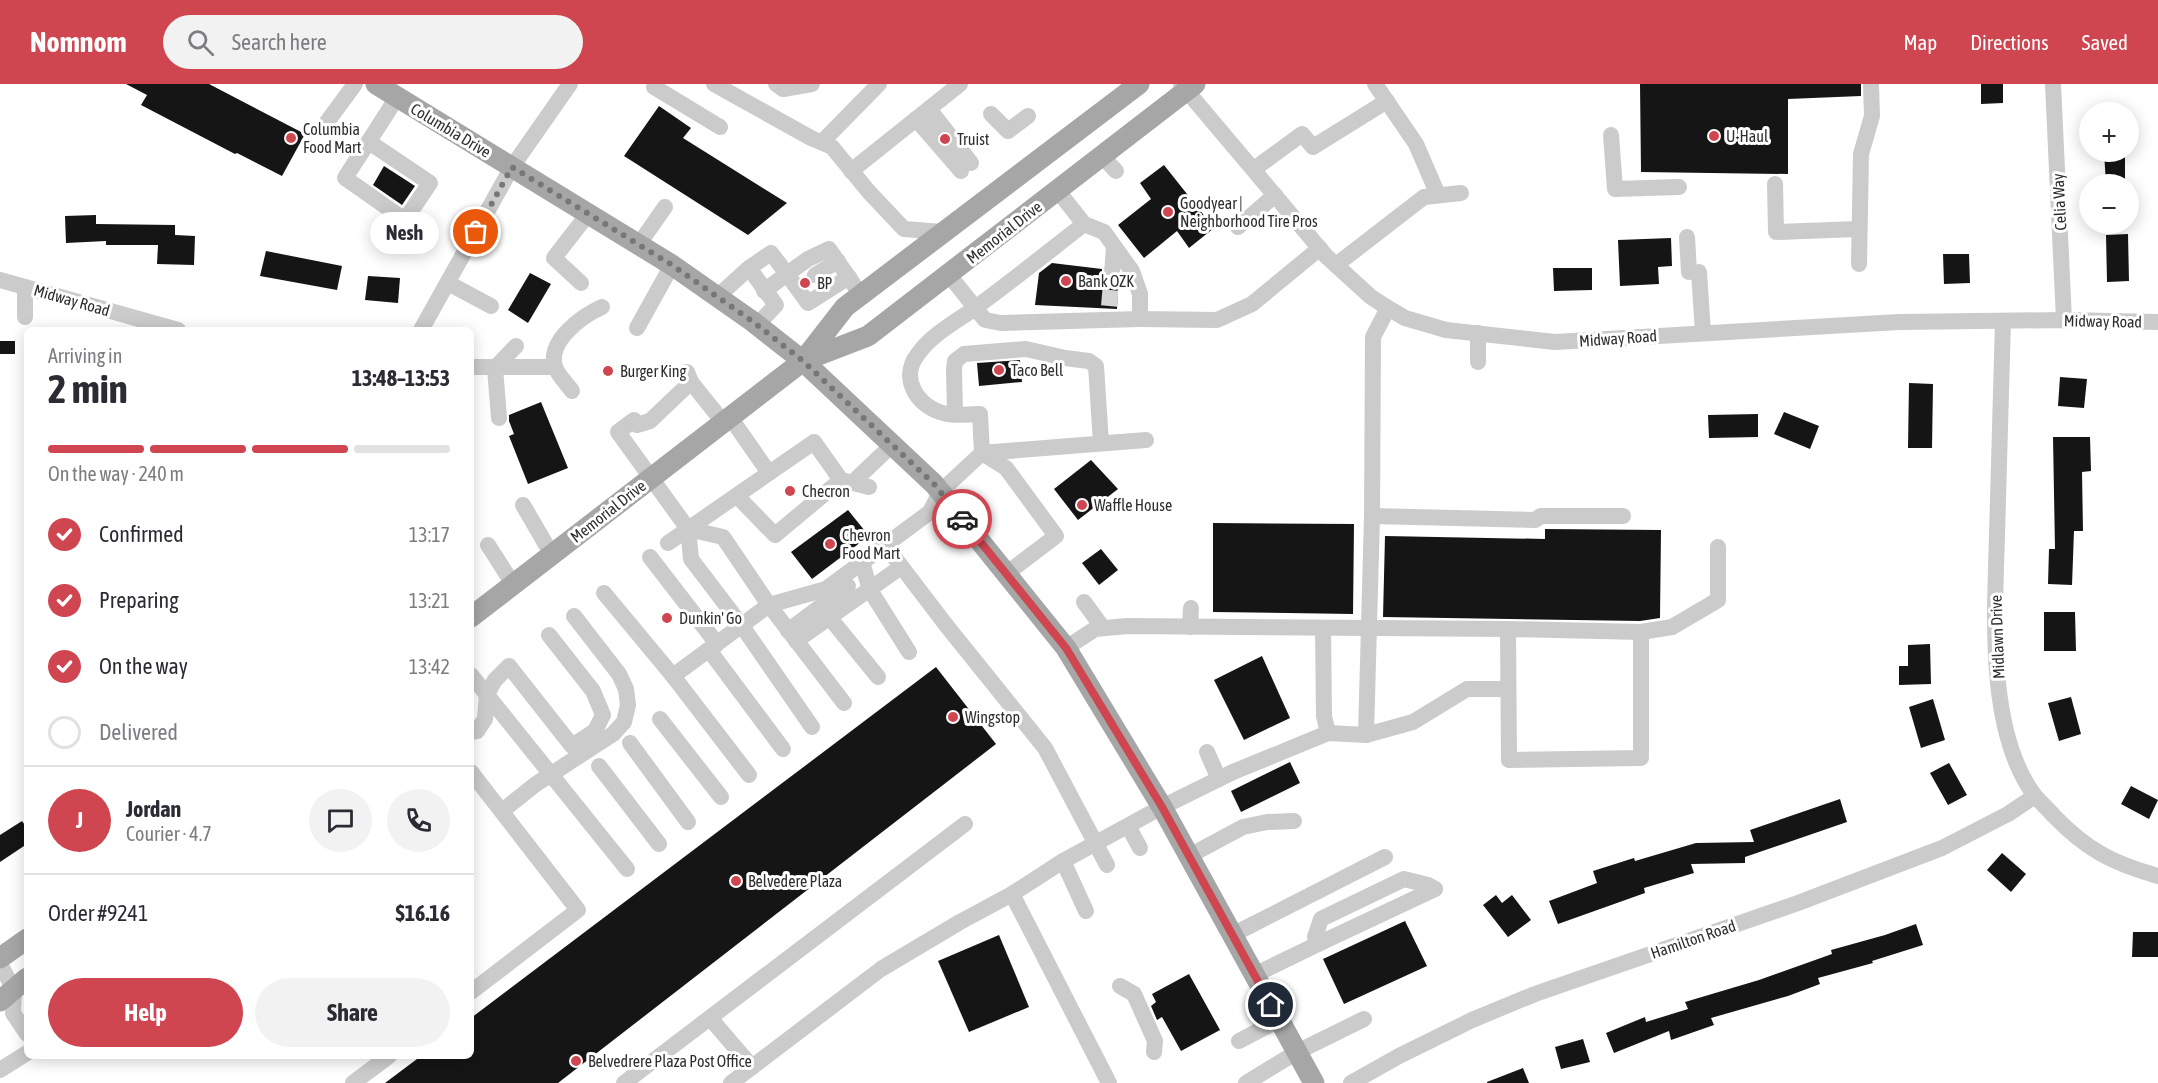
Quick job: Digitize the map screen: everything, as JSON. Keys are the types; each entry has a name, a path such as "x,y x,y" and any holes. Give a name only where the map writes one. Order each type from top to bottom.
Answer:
{"main road":[{"name":"Columbia Drive","path":"376,84 639,244 757,325 803,361 940,492 1066,648 1162,807 1314,1083"},
{"name":"Memorial Drive","path":"474,611 552,555 803,361 845,308 1139,84"},
{"name":"Memorial Drive","path":"803,361 868,336 1058,191 1109,163 1188,86"},
{"path":"0,958 24,941"}],"street":[{"path":"327,122 355,84"},
{"path":"423,327 512,167 570,84"},
{"path":"714,84 832,147 904,229 943,232"},
{"path":"776,84 783,89 812,84"},
{"path":"822,142 879,84"},
{"path":"1375,84 1416,144 1438,195"},
{"path":"1859,264 1861,153 1872,116 1871,84"},
{"name":"Celia Way","path":"2054,84 2064,320"},
{"path":"851,171 925,111 964,85"},
{"name":"Midway Road","path":"1188,86 1275,195 1336,265 1371,297 1388,308 1405,318 1446,330 1555,342 1899,322 2064,320 2158,322"},
{"path":"654,87 720,127"},
{"path":"369,142 430,183 405,220 345,178 397,97"},
{"path":"1254,169 1302,134 1313,147 1387,101"},
{"path":"925,111 969,165 925,111"},
{"path":"991,114 1008,131 1028,116"},
{"path":"1611,135 1615,189 1679,187"},
{"path":"1775,184 1776,232 1858,229"},
{"path":"1058,191 1084,224 1104,232 1132,271 1140,294 1140,319"},
{"path":"1336,265 1424,197 1461,193"},
{"path":"1238,227 1275,195"},
{"path":"639,244 665,207"},
{"path":"581,283 554,258 588,214"},
{"path":"982,453 980,414 947,414 925,404 916,395 911,385 910,369 918,353 945,328 975,308 1084,224"},
{"path":"1687,237 1703,333"},
{"path":"1112,273 1114,246"},
{"path":"949,275 985,320 1001,323 1109,313 1140,319 1217,320 1252,304 1320,248"},
{"path":"764,291 794,282 808,259 829,249 861,295"},
{"path":"717,297 749,268 771,253 808,303 849,277"},
{"path":"815,275 838,261"},
{"path":"637,327 672,265"},
{"path":"749,268 776,305 757,325"},
{"name":"Midway Road","path":"0,279 168,327"},
{"path":"448,283 491,306"},
{"path":"25,286 25,317"},
{"path":"572,391 555,367 555,349 585,315 602,307"},
{"path":"1366,735 1372,516 1373,337 1388,308"},
{"name":"Midlawn Drive","path":"2003,321 1995,617 1999,700 2008,736 2022,774 2035,796 2090,849 2128,868 2158,876"},
{"path":"1478,333 1478,362"},
{"path":"499,418 495,368 516,346"},
{"path":"956,414 954,369 956,361 964,354 1026,349 1089,361 1096,366 1101,443"},
{"path":"474,367 555,367"},
{"path":"769,473 689,377 650,421 638,426 634,420 618,432 688,528 691,559 742,626 812,728"},
{"path":"792,636 885,545 930,512 940,492 982,453 1146,440"},
{"path":"668,543 814,442 846,482 869,487"},
{"path":"737,496 775,535 892,445"},
{"path":"982,453 1006,468 1056,536 1006,574"},
{"path":"523,505 552,555"},
{"path":"1372,516 1535,520 1541,516 1623,516"},
{"path":"688,528 723,537 769,605 844,703"},
{"path":"488,545 513,584"},
{"path":"885,545 1045,748 1107,865"},
{"path":"1066,648 1095,629 1103,628 1151,634 1190,627 1641,632 1672,627 1718,600 1718,547"},
{"path":"650,557 711,636 712,647 783,750"},
{"path":"673,676 769,605 826,589 864,567"},
{"path":"864,567 870,590 909,652"},
{"path":"792,636 830,618 901,567"},
{"path":"604,593 673,676 750,775"},
{"path":"1084,602 1103,628"},
{"path":"1190,627 1191,608"},
{"path":"574,616 619,674 626,690 628,705 624,722 612,734 576,750"},
{"path":"830,618 878,677"},
{"path":"1323,628 1324,716 1328,733"},
{"path":"1508,629 1509,760 1641,758 1641,632"},
{"path":"502,811 551,774 595,731 603,716 593,691 549,635"},
{"path":"474,732 477,731 485,719 487,694 495,680 509,666 576,750"},
{"path":"474,679 627,869"},
{"path":"731,1083 881,969 1012,894 1063,861 1162,807 1219,779 1328,733 1366,735 1413,722 1467,689 1508,689"},
{"path":"660,719 721,797"},
{"path":"630,743 688,822"},
{"path":"1207,752 1219,779"},
{"path":"599,766 658,844"},
{"path":"474,775 578,910 474,990"},
{"name":"Hamilton Road","path":"1351,1083 1461,1025 1535,994 1798,903 1942,848 2008,814 2035,796"},
{"path":"1189,856 1243,827 1267,822 1294,821"},
{"path":"624,1083 965,824"},
{"path":"1128,826 1140,848"},
{"path":"1232,935 1385,857"},
{"path":"1063,861 1086,911"},
{"path":"1254,975 1316,941 1431,887"},
{"path":"1012,894 1109,1083"},
{"path":"0,964 17,990 13,1013 24,1030"},
{"path":"1120,986 1134,994 1155,1041 1154,1052"},
{"path":"710,1018 752,1067"},
{"path":"1246,1083 1297,1053 1364,1019"},
{"path":"1239,1041 1279,1020"},
{"path":"0,1070 24,1055"},
{"path":"353,1083 385,1059"}],"building":[{"path":"126,84 209,84 305,134 282,176 141,105 147,95"},
{"name":"U-Haul","path":"1640,84 1861,84 1861,96 1788,99 1788,174 1641,172"},
{"path":"1981,84 2003,84 2003,103 1981,104"},
{"path":"659,106 691,128 683,138 787,203 748,235 624,156"},
{"path":"2105,162 2125,162 2125,174 2105,174"},
{"name":"Goodyear | Neighborhood Tire Pros","path":"1164,165 1214,228 1189,248 1177,231 1144,258 1118,225 1151,199 1140,183"},
{"path":"384,166 415,186 402,205 373,185"},
{"path":"96,215 96,224 175,225 175,235 195,236 194,265 157,264 158,245 106,245 106,241 66,243 65,216"},
{"path":"2128,234 2129,281 2107,282 2106,235"},
{"path":"1671,238 1672,266 1658,267 1659,284 1620,286 1618,240"},
{"path":"266,251 342,266 337,290 260,276"},
{"path":"1943,254 1969,254 1970,283 1944,284"},
{"path":"1052,263 1102,269 1102,277 1106,281 1112,283 1118,281 1117,309 1035,305 1039,273"},
{"path":"1553,268 1592,268 1592,290 1554,291"},
{"path":"530,273 551,284 528,323 508,310"},
{"path":"368,276 400,278 398,303 365,300"},
{"path":"0,341 15,341 15,354 0,354"},
{"name":"Taco Bell","path":"1020,360 1022,382 979,386 977,363"},
{"path":"2060,377 2087,379 2084,408 2058,406"},
{"path":"1909,383 1933,384 1932,448 1908,448"},
{"path":"541,402 568,468 528,484 509,436 514,434 509,415"},
{"path":"1784,412 1819,426 1810,449 1774,434"},
{"path":"1758,414 1758,437 1709,438 1708,415"},
{"path":"2053,437 2090,437 2091,471 2082,472 2083,531 2074,531 2072,585 2048,584 2049,549 2055,549"},
{"name":"Waffle House","path":"1091,460 1118,489 1078,520 1054,489"},
{"name":"Chevron Food Mart","path":"848,510 869,536 812,579 791,552"},
{"path":"1213,523 1354,524 1353,614 1213,612"},
{"path":"1545,529 1661,530 1660,618 1640,621 1383,617 1385,536 1545,539"},
{"path":"1101,549 1118,570 1099,585 1082,563"},
{"path":"2044,612 2075,612 2076,651 2044,651"},
{"path":"1930,644 1931,684 1899,685 1899,666 1908,666 1908,645"},
{"path":"1262,656 1290,718 1244,740 1214,680"},
{"name":"Belvedere Plaza","path":"936,667 996,744 558,1083 385,1083 417,1059 474,1059 474,1016"},
{"path":"2071,697 2081,734 2059,741 2048,703"},
{"path":"1933,699 1945,740 1921,748 1909,707"},
{"path":"1290,762 1300,783 1241,812 1231,791"},
{"path":"1949,763 1967,795 1948,805 1930,773"},
{"path":"2131,786 2158,800 2149,819 2121,804"},
{"path":"1840,799 1847,822 1745,857 1745,863 1691,864 1694,873 1644,888 1645,893 1558,924 1549,901 1597,883 1593,871 1696,843 1754,842 1750,830"},
{"path":"22,821 24,824 24,846 0,862 0,835"},
{"path":"2002,853 2026,874 2011,892 1987,870"},
{"path":"1496,895 1502,903 1512,895 1531,920 1508,937 1483,905"},
{"path":"1405,921 1427,966 1344,1004 1323,959"},
{"path":"1916,924 1923,945 1872,961 1873,963 1818,978 1820,984 1788,996 1711,1018 1714,1025 1671,1040 1669,1031 1614,1053 1606,1033 1645,1017 1646,1022 1688,1009 1685,1002 1759,980 1832,954 1831,950"},
{"path":"2133,932 2158,932 2158,957 2132,957"},
{"path":"999,935 1029,1007 969,1032 938,961"},
{"path":"1189,974 1220,1030 1181,1051 1162,1017 1157,1020 1151,1006 1156,1002 1152,994"},
{"path":"1583,1039 1590,1062 1561,1069 1555,1047"},
{"path":"1523,1068 1529,1083 1487,1083 1487,1082"}],"tunnel":[{"path":"1109,306 1112,273"}],"way so far":[{"path":"476,232 512,167 672,265 752,321 803,361 934,484 962,519"}],"place":[{"name":"U-Haul","path":"1714,136"},
{"name":"Columbia Food Mart","path":"291,138"},
{"name":"Truist","path":"945,139"},
{"name":"Goodyear | Neighborhood Tire Pros","path":"1168,212"},
{"name":"Nesh","path":"476,232"},
{"name":"Bank OZK","path":"1066,281"},
{"name":"BP","path":"805,283"},
{"name":"Taco Bell","path":"999,370"},
{"name":"Burger King","path":"608,371"},
{"name":"Checron","path":"790,491"},
{"name":"Waffle House","path":"1082,505"},
{"name":"Chevron Food Mart","path":"830,544"},
{"name":"Dunkin' Go","path":"667,618"},
{"name":"Wingstop","path":"953,717"},
{"name":"Belvedere Plaza","path":"736,881"},
{"name":"Belvedrere Plaza Post Office","path":"576,1061"}],"route":[{"path":"962,519 1066,648 1162,807 1271,1005"}]}
